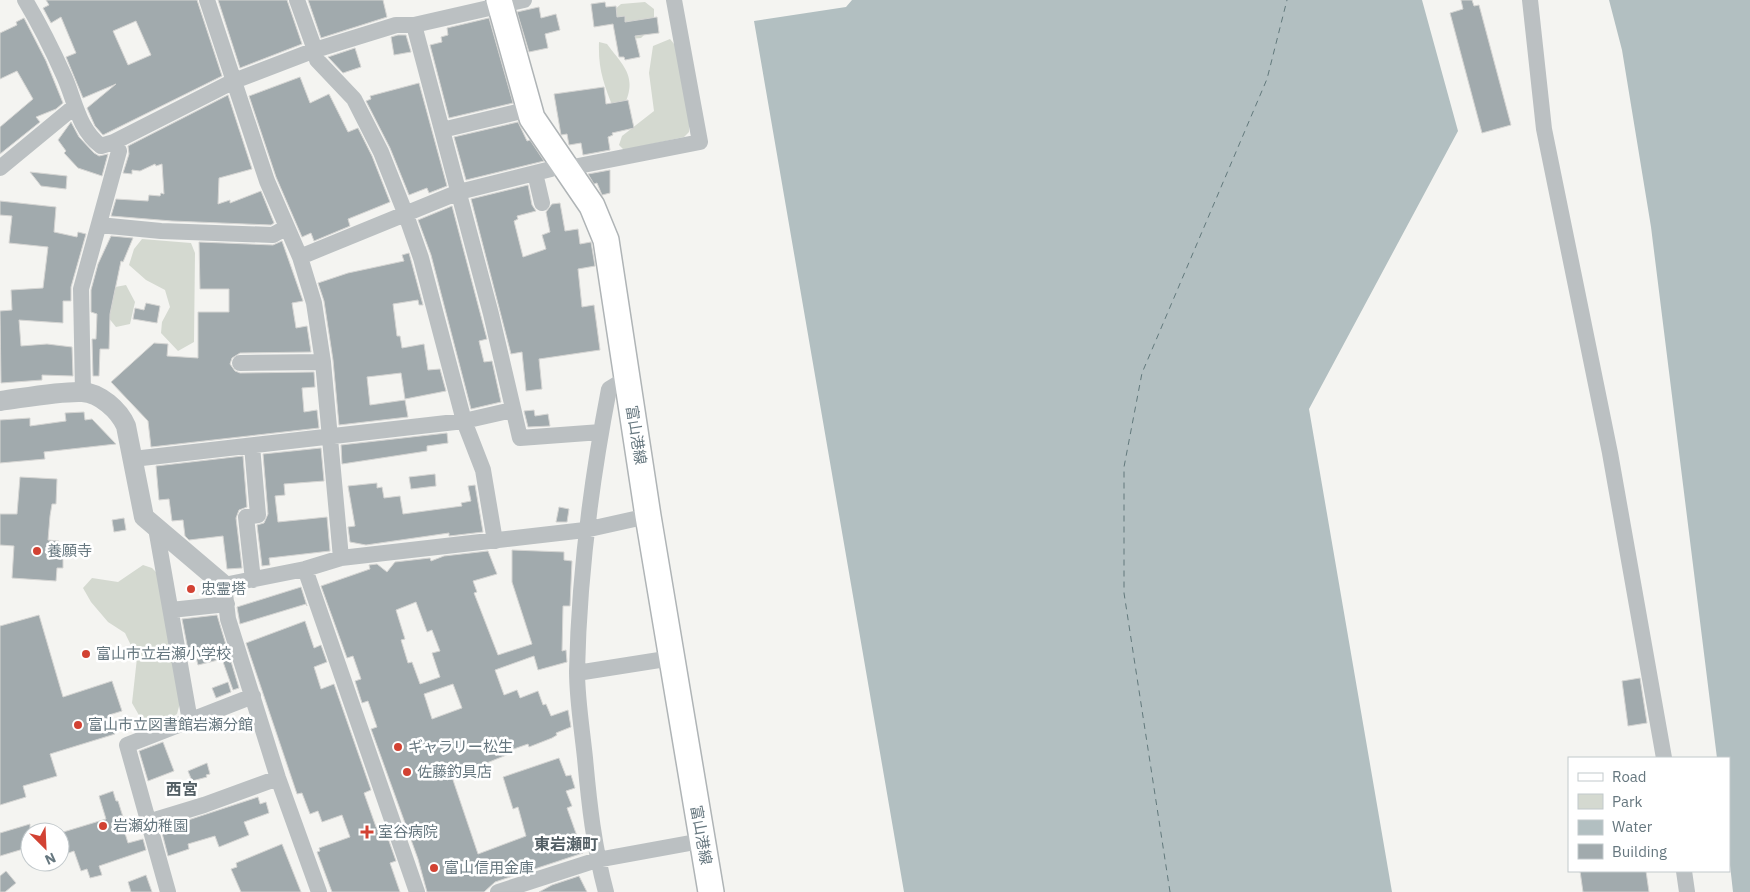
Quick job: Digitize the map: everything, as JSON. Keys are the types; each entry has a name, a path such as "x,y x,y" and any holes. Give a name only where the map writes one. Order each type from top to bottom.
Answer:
{"main road":[{"name":"富山港線","path":"499,2 532,118 567,166 592,206 606,240 648,516 711,892"}],"street":[{"path":"25,0 44,33 70,90 74,107 91,139 101,146 114,142 234,81 315,50 396,25 414,25 499,2 524,0"},
{"path":"208,0 267,181 300,257 314,302 323,362 341,558"},
{"path":"297,0 317,60 354,98 381,152 406,215 421,258 464,421 483,470 495,541"},
{"path":"300,257 458,192 567,166 700,142 674,0"},
{"path":"1530,0 1544,129 1610,453 1664,757"},
{"path":"414,25 491,314 520,438 601,432"},
{"path":"0,168 74,107"},
{"path":"442,130 530,109"},
{"path":"82,392 81,289 119,151 114,142"},
{"path":"535,173 542,203"},
{"path":"99,225 161,231 273,235 286,228"},
{"path":"240,363 323,362"},
{"path":"606,892 597,860 588,797 577,673 585,530 601,432 609,389 627,378"},
{"path":"0,401 82,392 111,406 122,418 133,459 140,508 144,517 225,594 228,619 278,778 319,892"},
{"path":"133,459 464,421 512,410"},
{"path":"252,446 258,515 246,517 253,580"},
{"path":"171,610 225,594 253,580 306,569 341,558 585,530 648,516"},
{"path":"156,528 190,721"},
{"path":"306,569 417,892"},
{"path":"577,673 672,658"},
{"path":"168,892 127,745 253,696"},
{"path":"148,822 204,805 278,778"},
{"path":"498,892 597,860 701,841"},
{"path":"1684,872 1688,892"}],"green space":[{"path":"645,2 654,9 654,25 641,38 631,39 613,11 621,4"},
{"path":"670,39 677,48 685,70 689,96 689,132 684,137 624,150 619,145 622,136 654,111 649,73 653,46"},
{"path":"599,42 607,44 627,73 629,88 623,108 614,110 607,92 602,77"},
{"path":"142,239 191,243 195,253 194,342 178,351 161,333 162,322 170,307 165,290 146,280 129,265 134,249"},
{"path":"126,285 135,302 130,324 116,327 103,311 110,288"},
{"path":"143,565 152,568 161,577 181,699 177,714 169,719 152,724 140,717 132,703 137,658 125,633 108,622 91,602 83,588 92,578 118,582"}],"water":[{"path":"852,0 1422,0 1458,131 1309,409 1392,892 904,892 754,21 846,7"},
{"path":"1609,0 1750,0 1750,892 1733,892 1730,865 1730,757 1717,757 1651,227 1622,50"}],"building":[{"path":"46,0 197,0 222,76 103,135 95,126 87,108 116,84 83,98 66,57 76,53 61,17 51,23 43,8 49,5","holes":["136,21 151,55 128,65 113,31"]},
{"path":"218,0 287,0 302,44 240,68"},
{"path":"308,0 383,0 387,17 321,38"},
{"path":"1461,0 1472,0 1474,6 1479,5 1511,125 1482,133 1450,13 1463,9"},
{"path":"605,2 606,7 616,6 617,17 625,16 625,22 657,17 659,33 635,36 640,57 625,60 624,57 619,57 613,24 594,27 591,4"},
{"path":"539,7 541,18 556,14 560,30 545,34 548,48 529,52 517,12"},
{"path":"24,18 46,61 63,103 56,109 36,117 40,122 0,154 0,127 33,99 17,71 0,79 0,33 17,25 16,22"},
{"path":"489,18 513,103 449,118 430,45 442,42 441,37 448,35 447,28"},
{"path":"406,35 411,52 394,55 391,37"},
{"path":"355,48 361,67 343,73 328,57"},
{"path":"300,77 310,103 329,94 348,132 358,128 372,156 390,202 348,219 350,226 314,241 311,233 302,237 276,177 249,96"},
{"path":"419,83 447,186 429,193 427,188 409,195 390,148 366,101 371,99 370,96"},
{"path":"604,87 606,104 628,100 634,128 612,133 613,135 608,137 610,150 583,155 581,143 569,145 567,134 561,135 554,94"},
{"path":"228,95 252,169 219,178 218,204 230,200 230,203 261,191 274,223 271,225 172,221 111,216 116,199 148,201 149,195 160,196 161,193 164,194 162,164 156,166 155,164 140,171 132,170 132,174 123,173 129,154 128,146"},
{"path":"71,122 79,137 94,153 99,156 108,154 102,176 78,168 64,153 66,151 58,140"},
{"path":"518,122 527,141 530,140 544,161 466,180 454,137"},
{"path":"610,170 610,193 602,195 597,183 594,184 588,174"},
{"path":"30,172 67,176 66,189 41,186"},
{"path":"528,185 532,205 536,211 517,216 518,219 514,221 523,257 546,249 542,235 550,232 546,212 552,204 560,203 565,231 578,229 580,244 591,242 595,266 578,269 582,307 594,305 600,350 539,359 542,389 526,391 522,352 511,354 471,199"},
{"path":"0,201 56,207 54,232 77,237 78,232 86,234 71,287 71,301 63,301 63,323 19,320 21,346 47,344 72,347 73,376 42,375 42,380 1,383 0,311 12,310 11,290 43,288 48,247 9,243 12,216 0,215"},
{"path":"452,206 487,339 479,341 484,362 492,361 501,402 471,409 431,255 418,220"},
{"path":"111,236 133,238 123,262 121,261 110,314 109,349 100,349 99,376 93,376 92,339 96,339 97,314 91,312 91,290 98,264"},
{"path":"282,241 303,301 292,303 296,328 307,326 311,352 240,353 232,358 230,364 235,371 240,373 314,372 315,387 302,388 304,412 317,410 319,428 151,447 148,421 111,382 154,343 168,344 167,356 198,358 198,312 229,312 229,289 200,289 199,242 273,245"},
{"path":"409,253 423,305 419,305 418,300 393,304 397,336 400,336 402,348 424,344 428,370 440,369 446,391 405,399 401,373 367,377 370,405 405,400 408,417 339,425 333,360 324,301 318,283 348,273 404,261 402,255"},
{"path":"146,303 160,306 157,323 133,319 135,308 144,310"},
{"path":"534,410 535,416 548,414 550,426 528,427 524,411"},
{"path":"84,412 85,420 92,419 116,444 44,452 45,459 0,463 0,420 30,418 30,426 66,421 65,413"},
{"path":"447,433 448,443 427,446 427,451 342,464 341,445"},
{"path":"321,448 324,481 284,484 285,495 275,496 278,522 327,517 330,551 269,558 270,565 262,566 257,525 264,523 268,514 263,454"},
{"path":"243,456 247,507 239,510 236,518 242,568 227,569 223,536 189,540 185,536 183,520 172,521 169,499 159,500 156,466"},
{"path":"435,474 436,486 411,489 409,477"},
{"path":"20,477 57,479 56,504 52,504 48,540 59,541 58,553 63,553 63,568 57,568 56,581 12,578 14,546 0,545 0,514 17,514"},
{"path":"377,483 377,488 382,487 384,498 400,496 403,514 462,506 461,503 471,501 468,486 475,485 483,532 449,536 449,533 366,545 350,542 348,527 355,526 348,486"},
{"path":"559,507 569,509 567,522 556,522"},
{"path":"124,518 126,530 114,532 112,520"},
{"path":"512,550 564,552 564,560 572,561 570,606 563,606 562,651 566,650 567,662 538,670 534,656 495,670 504,695 517,690 520,698 538,691 543,705 546,704 551,716 568,710 571,727 556,733 557,735 552,738 529,747 528,744 508,751 509,754 452,777 478,854 526,836 518,807 513,809 503,777 559,758 566,776 571,775 575,788 566,791 572,806 567,808 583,853 495,882 484,892 427,892 418,859 371,729 377,727 368,701 362,703 355,681 361,679 353,656 347,658 321,586 370,569 369,565 377,564 387,572 395,562 430,558 431,561 444,556 488,551 497,574 473,581 477,592 474,593 498,655 532,644 512,582","holes":["416,602 427,632 432,630 440,651 432,653 440,677 420,684 412,662 408,663 401,640 405,639 396,610","453,684 462,708 432,719 424,694"]},
{"path":"301,587 307,606 306,604 240,624 237,607"},
{"path":"39,615 63,697 112,681 122,711 109,715 115,734 50,754 57,776 23,786 26,797 0,805 0,626"},
{"path":"217,615 239,688 233,690 222,659 198,665 194,649 188,650 182,619"},
{"path":"305,621 314,648 321,645 327,662 314,667 321,689 334,684 371,790 364,793 376,827 383,824 396,861 390,863 400,892 332,892 317,852 320,851 319,848 350,837 342,815 322,822 318,811 310,814 302,793 297,794 246,643"},
{"path":"1640,678 1647,723 1628,726 1622,681"},
{"path":"228,682 231,692 216,698 212,688"},
{"path":"163,742 174,771 148,781 139,751"},
{"path":"207,763 210,774 206,775 207,777 192,781 188,771"},
{"path":"113,791 123,817 120,817 128,843 143,839 146,850 99,866 102,875 90,878 87,869 81,871 74,851 70,852 70,830 106,819 99,796"},
{"path":"258,797 260,804 266,802 269,813 244,822 249,835 219,847 215,836 188,844 189,849 168,856 161,829"},
{"path":"20,827 20,850 0,856 0,833"},
{"path":"282,844 301,892 241,892 231,869 237,867 236,863"},
{"path":"6,871 16,883 5,892 0,892 0,876"},
{"path":"1580,872 1646,872 1649,892 1583,892"},
{"path":"146,875 152,892 131,892 128,882"},
{"path":"579,876 587,892 539,892 552,885"}],"ferry route":[{"path":"1170,892 1124,593 1124,467 1142,373 1267,79 1287,0"}],"place":[{"name":"養願寺","path":"37,551"},
{"name":"忠霊塔","path":"191,589"},
{"name":"富山市立岩瀬小学校","path":"86,654"},
{"name":"富山市立図書館岩瀬分館","path":"78,725"},
{"name":"ギャラリー松生","path":"398,747"},
{"name":"佐藤釣具店","path":"407,772"},
{"name":"岩瀬幼稚園","path":"103,826"},
{"name":"室谷病院","path":"367,832"},
{"name":"富山信用金庫","path":"434,868"}],"district":[{"name":"西宮","path":"182,789"},
{"name":"東岩瀬町","path":"566,844"}]}
